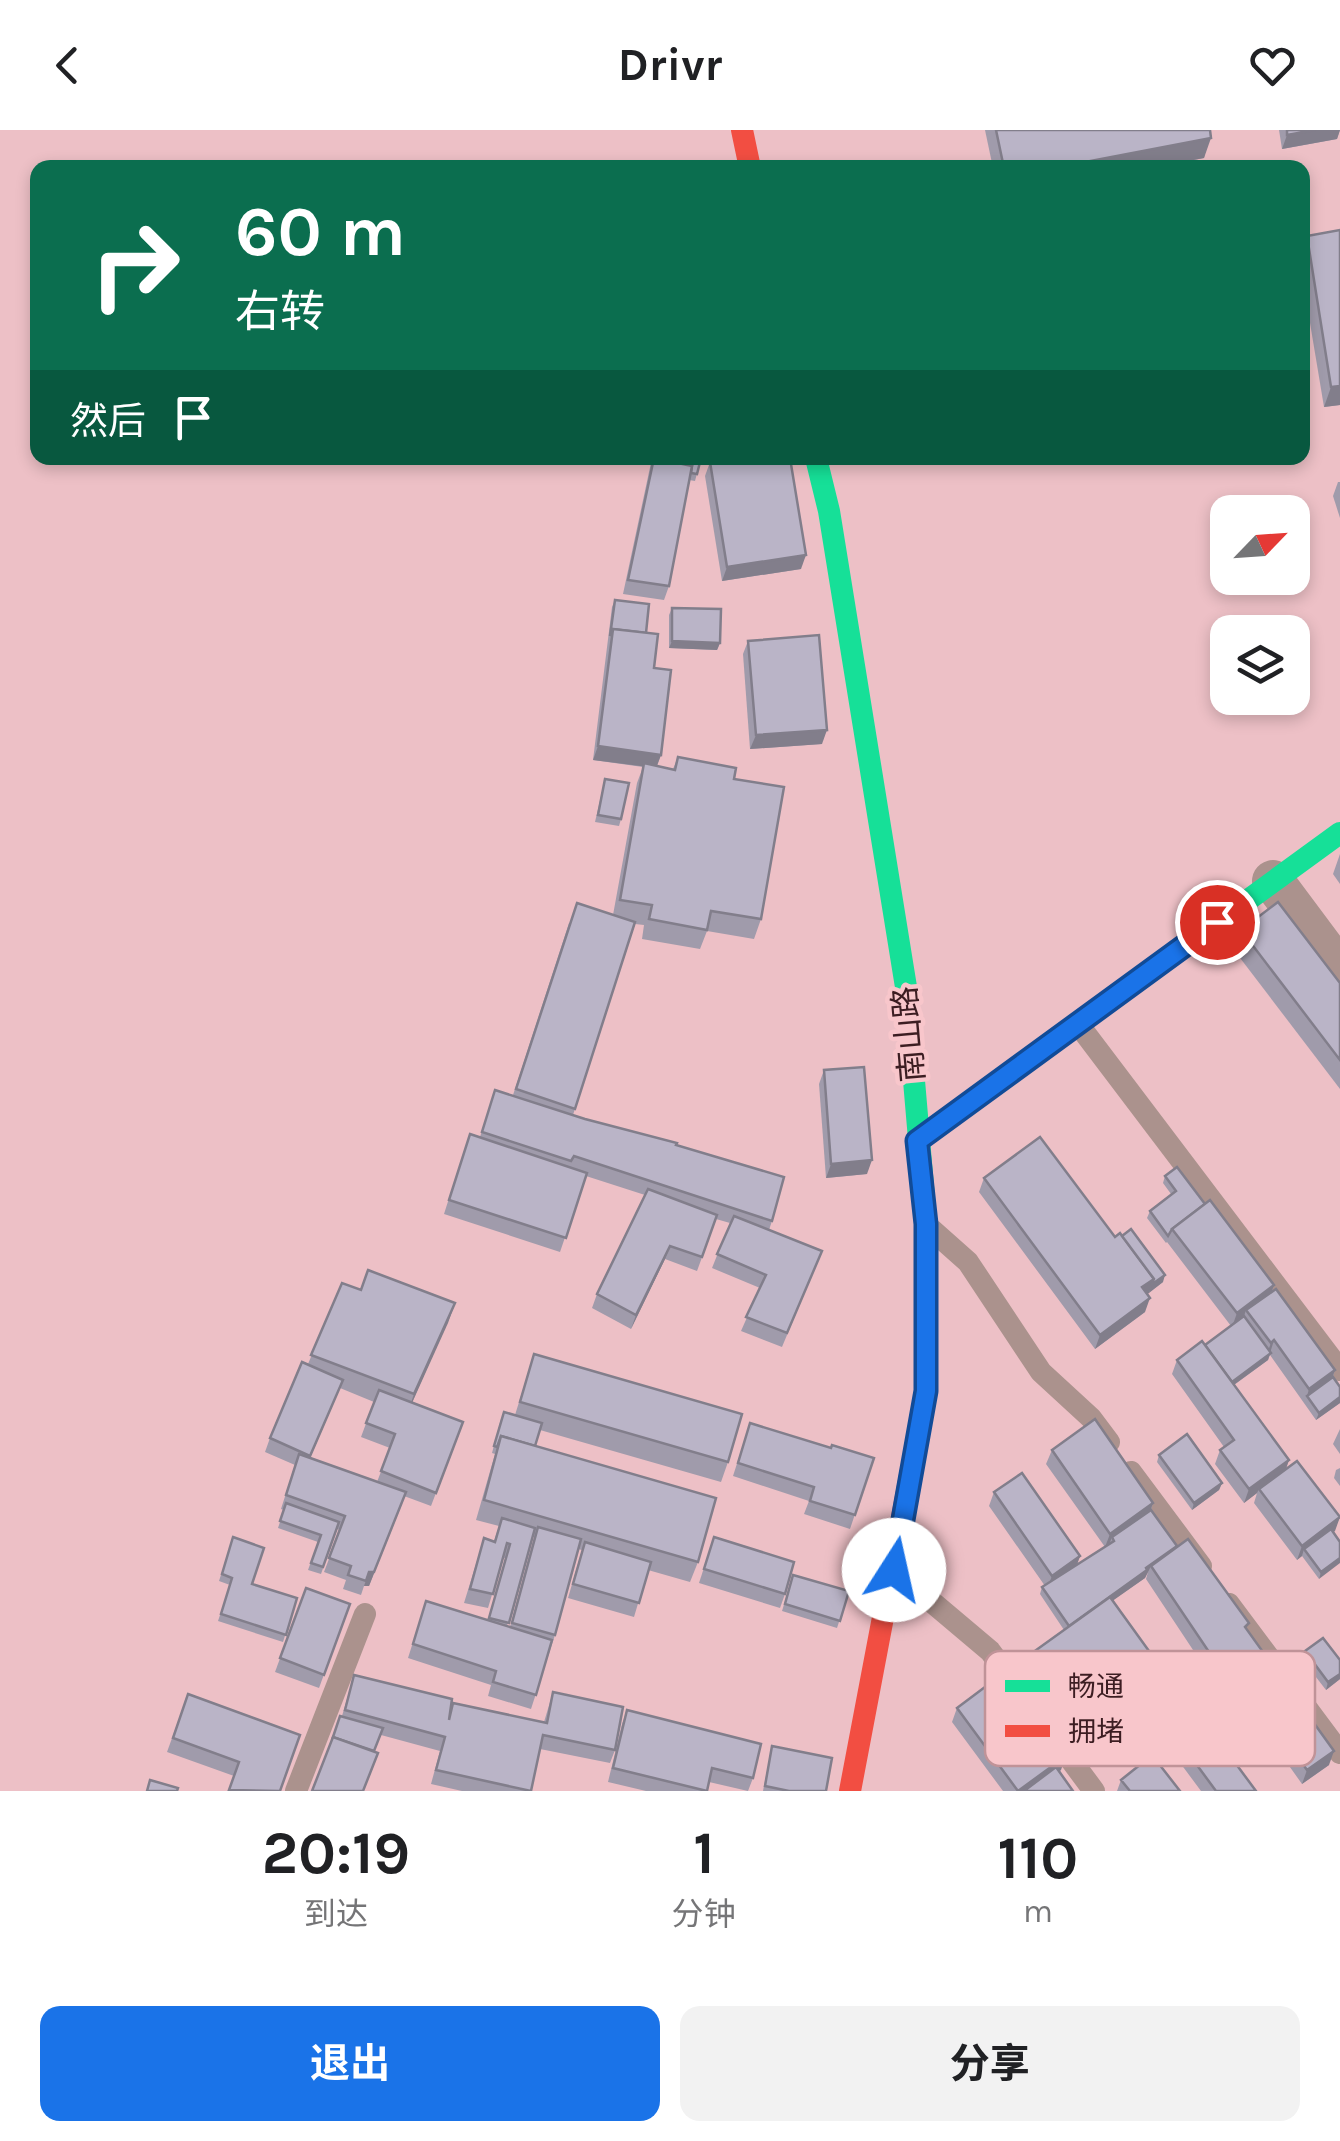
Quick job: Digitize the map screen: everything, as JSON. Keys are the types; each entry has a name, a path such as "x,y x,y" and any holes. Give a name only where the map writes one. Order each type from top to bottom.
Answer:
{"street":[{"path":"742,130 748,160"},
{"name":"南山路","path":"818,465 829,511 906,988 926,1224 926,1391 850,1791"},
{"path":"917,1141 1340,833"},
{"path":"1273,881 1340,971"}],"lane":[{"path":"1078,1024 1340,1370"},
{"path":"926,1224 968,1262 1041,1372 1091,1418 1264,1651"},
{"path":"894,1570 990,1651"},
{"path":"296,1791 365,1614"},
{"path":"1315,1719 1340,1753"},
{"path":"1075,1766 1094,1791"}],"building":[{"path":"996,130 1210,130 1211,138 1096,160 1002,160"},
{"path":"1287,130 1315,130 1287,135"},
{"path":"1340,230 1340,386 1331,387 1310,235"},
{"path":"653,465 692,466 669,586 628,580"},
{"path":"710,465 791,465 806,555 727,567"},
{"path":"615,600 649,604 646,633 613,629 610,636"},
{"path":"672,608 721,609 720,643 672,641"},
{"path":"613,629 658,634 654,668 671,670 661,755 598,746"},
{"path":"819,635 827,730 756,735 748,641"},
{"path":"678,757 736,768 734,779 784,787 761,919 711,911 707,930 649,919 652,905 620,900 644,763 675,770"},
{"path":"605,779 629,783 621,819 598,815"},
{"path":"1278,902 1340,983 1340,1060 1241,930"},
{"path":"577,903 635,922 575,1109 516,1089"},
{"path":"864,1067 872,1160 831,1164 824,1070"},
{"path":"495,1090 784,1177 772,1221 574,1156 571,1161 482,1132"},
{"path":"470,1134 587,1173 566,1238 449,1200"},
{"path":"1040,1137 1115,1237 1120,1233 1154,1279 1142,1287 1150,1298 1100,1335 984,1178"},
{"path":"1177,1167 1205,1204 1168,1236 1150,1211 1176,1191 1165,1176"},
{"path":"648,1189 717,1215 702,1257 670,1246 636,1315 597,1294"},
{"path":"1210,1200 1274,1285 1237,1313 1172,1229"},
{"path":"734,1216 822,1251 787,1333 746,1317 766,1275 717,1254"},
{"path":"1131,1229 1165,1275 1151,1285 1154,1279 1122,1236"},
{"path":"368,1270 455,1303 414,1394 311,1355 342,1283 361,1290"},
{"path":"1276,1289 1335,1370 1309,1389 1274,1340 1271,1343 1246,1310"},
{"path":"1244,1316 1271,1353 1232,1382 1205,1345"},
{"path":"1202,1341 1289,1460 1249,1489 1220,1450 1234,1440 1177,1360"},
{"path":"534,1354 742,1414 728,1462 520,1402"},
{"path":"302,1362 343,1380 310,1456 270,1438"},
{"path":"1333,1377 1340,1387 1340,1397 1319,1413 1307,1396"},
{"path":"379,1390 463,1422 436,1493 381,1471 395,1434 366,1423"},
{"path":"504,1412 542,1423 535,1446 501,1436 497,1447 494,1446"},
{"path":"1095,1419 1153,1503 1110,1534 1052,1450"},
{"path":"750,1423 874,1458 855,1515 810,1501 814,1487 738,1463"},
{"path":"1187,1434 1222,1483 1194,1503 1159,1455"},
{"path":"501,1436 716,1498 698,1562 484,1500"},
{"path":"299,1454 406,1492 374,1572 369,1572 366,1581 348,1575 351,1566 329,1558 345,1516 286,1495"},
{"path":"1297,1461 1340,1517 1302,1546 1259,1489"},
{"path":"1022,1473 1080,1556 1052,1576 994,1492"},
{"path":"286,1503 339,1522 323,1567 311,1563 321,1535 280,1521"},
{"path":"1151,1510 1177,1546 1069,1626 1042,1587 1114,1541 1112,1537"},
{"path":"502,1518 535,1528 509,1623 489,1618 510,1544 507,1543 493,1594 470,1589 484,1538 495,1542"},
{"path":"538,1527 581,1539 555,1635 512,1623"},
{"path":"1331,1529 1340,1542 1340,1558 1321,1572 1304,1549"},
{"path":"233,1537 264,1548 252,1584 297,1598 286,1635 221,1614 232,1578 222,1574"},
{"path":"714,1537 794,1562 785,1594 704,1569"},
{"path":"1188,1539 1249,1623 1245,1627 1262,1651 1208,1651 1151,1566"},
{"path":"585,1542 651,1562 639,1603 573,1584"},
{"path":"793,1575 849,1591 840,1621 785,1604"},
{"path":"306,1588 350,1604 324,1675 280,1658"},
{"path":"1110,1597 1149,1651 1035,1651"},
{"path":"426,1601 552,1640 536,1695 493,1682 496,1671 413,1644"},
{"path":"1323,1638 1340,1660 1340,1674 1328,1682 1315,1664 1315,1651 1305,1651"},
{"path":"354,1675 452,1699 449,1720 453,1703 547,1723 553,1692 623,1707 615,1750 543,1735 531,1791 436,1770 445,1737 345,1710"},
{"path":"985,1687 985,1746 957,1708"},
{"path":"188,1694 300,1735 280,1791 229,1790 239,1762 173,1738"},
{"path":"627,1710 761,1744 753,1778 712,1768 707,1791 613,1768"},
{"path":"340,1716 383,1728 374,1751 333,1737"},
{"path":"1315,1725 1334,1751 1315,1764"},
{"path":"333,1737 378,1753 363,1791 312,1791"},
{"path":"772,1746 832,1758 826,1791 789,1791 765,1786"},
{"path":"1000,1766 1052,1766 1018,1791"},
{"path":"1138,1766 1161,1766 1180,1791 1130,1791 1121,1780"},
{"path":"1198,1766 1238,1766 1256,1791 1216,1791"},
{"path":"1056,1767 1073,1791 1024,1791"},
{"path":"150,1780 178,1788 177,1791 147,1791"}],"traffic: fast":[{"path":"818,465 829,511 906,987 926,1221"},
{"path":"917,1141 1340,833"}],"traffic: jam":[{"path":"742,130 748,160"},
{"path":"850,1791 926,1391 926,1221"}],"route":[{"path":"894,1570 926,1391 926,1224 917,1141 1217,922"}]}
